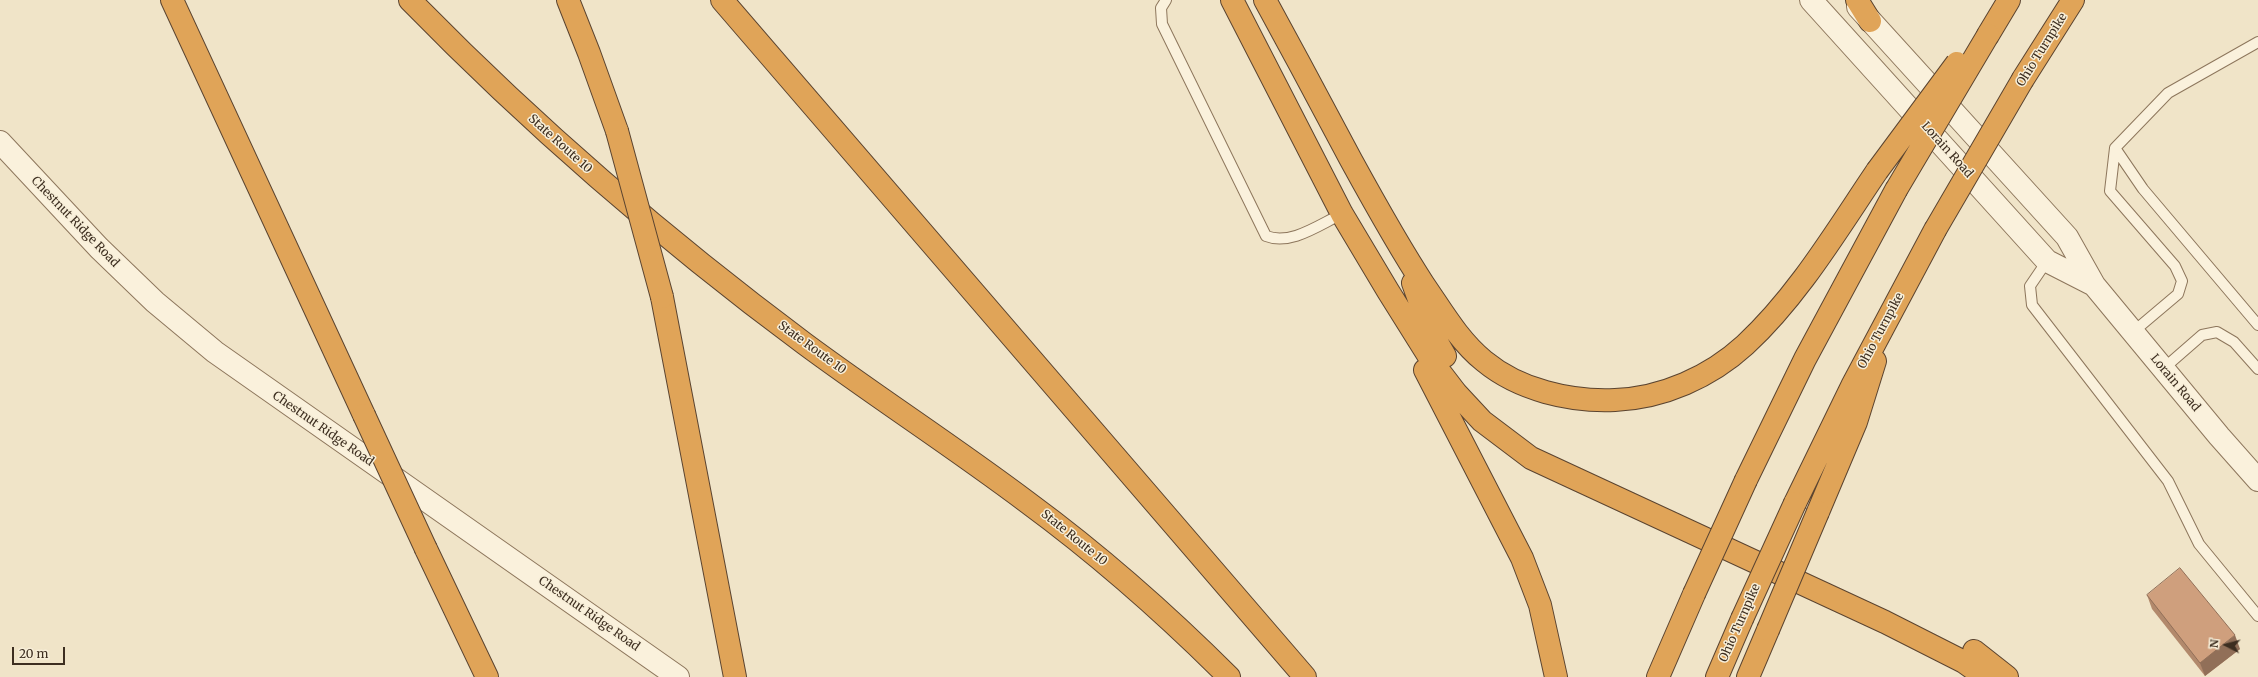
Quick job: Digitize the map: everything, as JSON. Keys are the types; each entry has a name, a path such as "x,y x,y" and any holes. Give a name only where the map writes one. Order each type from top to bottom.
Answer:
{"highway":[{"path":"172,0 486,677"},
{"name":"State Route 10","path":"410,0 511,100 659,231 807,345 992,476 1066,532 1142,594 1229,677"},
{"path":"568,0 617,131 662,297 735,674"},
{"path":"722,0 1306,677"},
{"path":"1232,0 1342,214 1388,291 1433,363 1469,408 1496,433 1531,458 1885,622 1964,662 1985,677"},
{"path":"1265,0 1399,249 1460,336 1483,361 1498,372 1535,389 1569,398 1606,400 1640,398 1692,381 1728,359 1744,345 1764,325 1795,288 1910,124 1986,32 2009,0"},
{"path":"1857,0 1870,21"},
{"path":"1658,677 1746,480 1805,359 1896,190 1986,32 2006,0"},
{"name":"Ohio Turnpike","path":"1717,677 1795,503 1883,327 1935,230 2023,78 2073,0"},
{"path":"1399,249 1430,330 1442,352 1467,387 1509,426 1544,449 1591,473 1959,642 1989,661 2007,677"},
{"path":"1388,291 1424,367 1522,558 1542,612 1556,677"},
{"path":"1748,677 1856,422 1870,382 1883,327"}],"street":[{"name":"Lorain Road","path":"1811,0 2048,261 2094,286"},
{"name":"Lorain Road","path":"1852,0 2067,237 2094,286 2258,480"},
{"name":"Chestnut Ridge Road","path":"0,142 99,248 155,302 215,352 678,677"}],"lane":[{"path":"1166,0 1161,8 1162,24 1266,236 1275,240 1292,238 1342,214"},
{"path":"2132,332 2178,294 2182,280 2175,266 2110,192 2115,148 2168,93 2258,42"},
{"path":"2115,148 2142,189 2258,325"},
{"path":"2048,261 2030,286 2032,305 2168,481 2200,544 2258,616"},
{"path":"2163,369 2202,335 2217,332 2234,342 2258,369"}],"building":[{"path":"2180,568 2235,635 2200,663 2147,595"}]}
